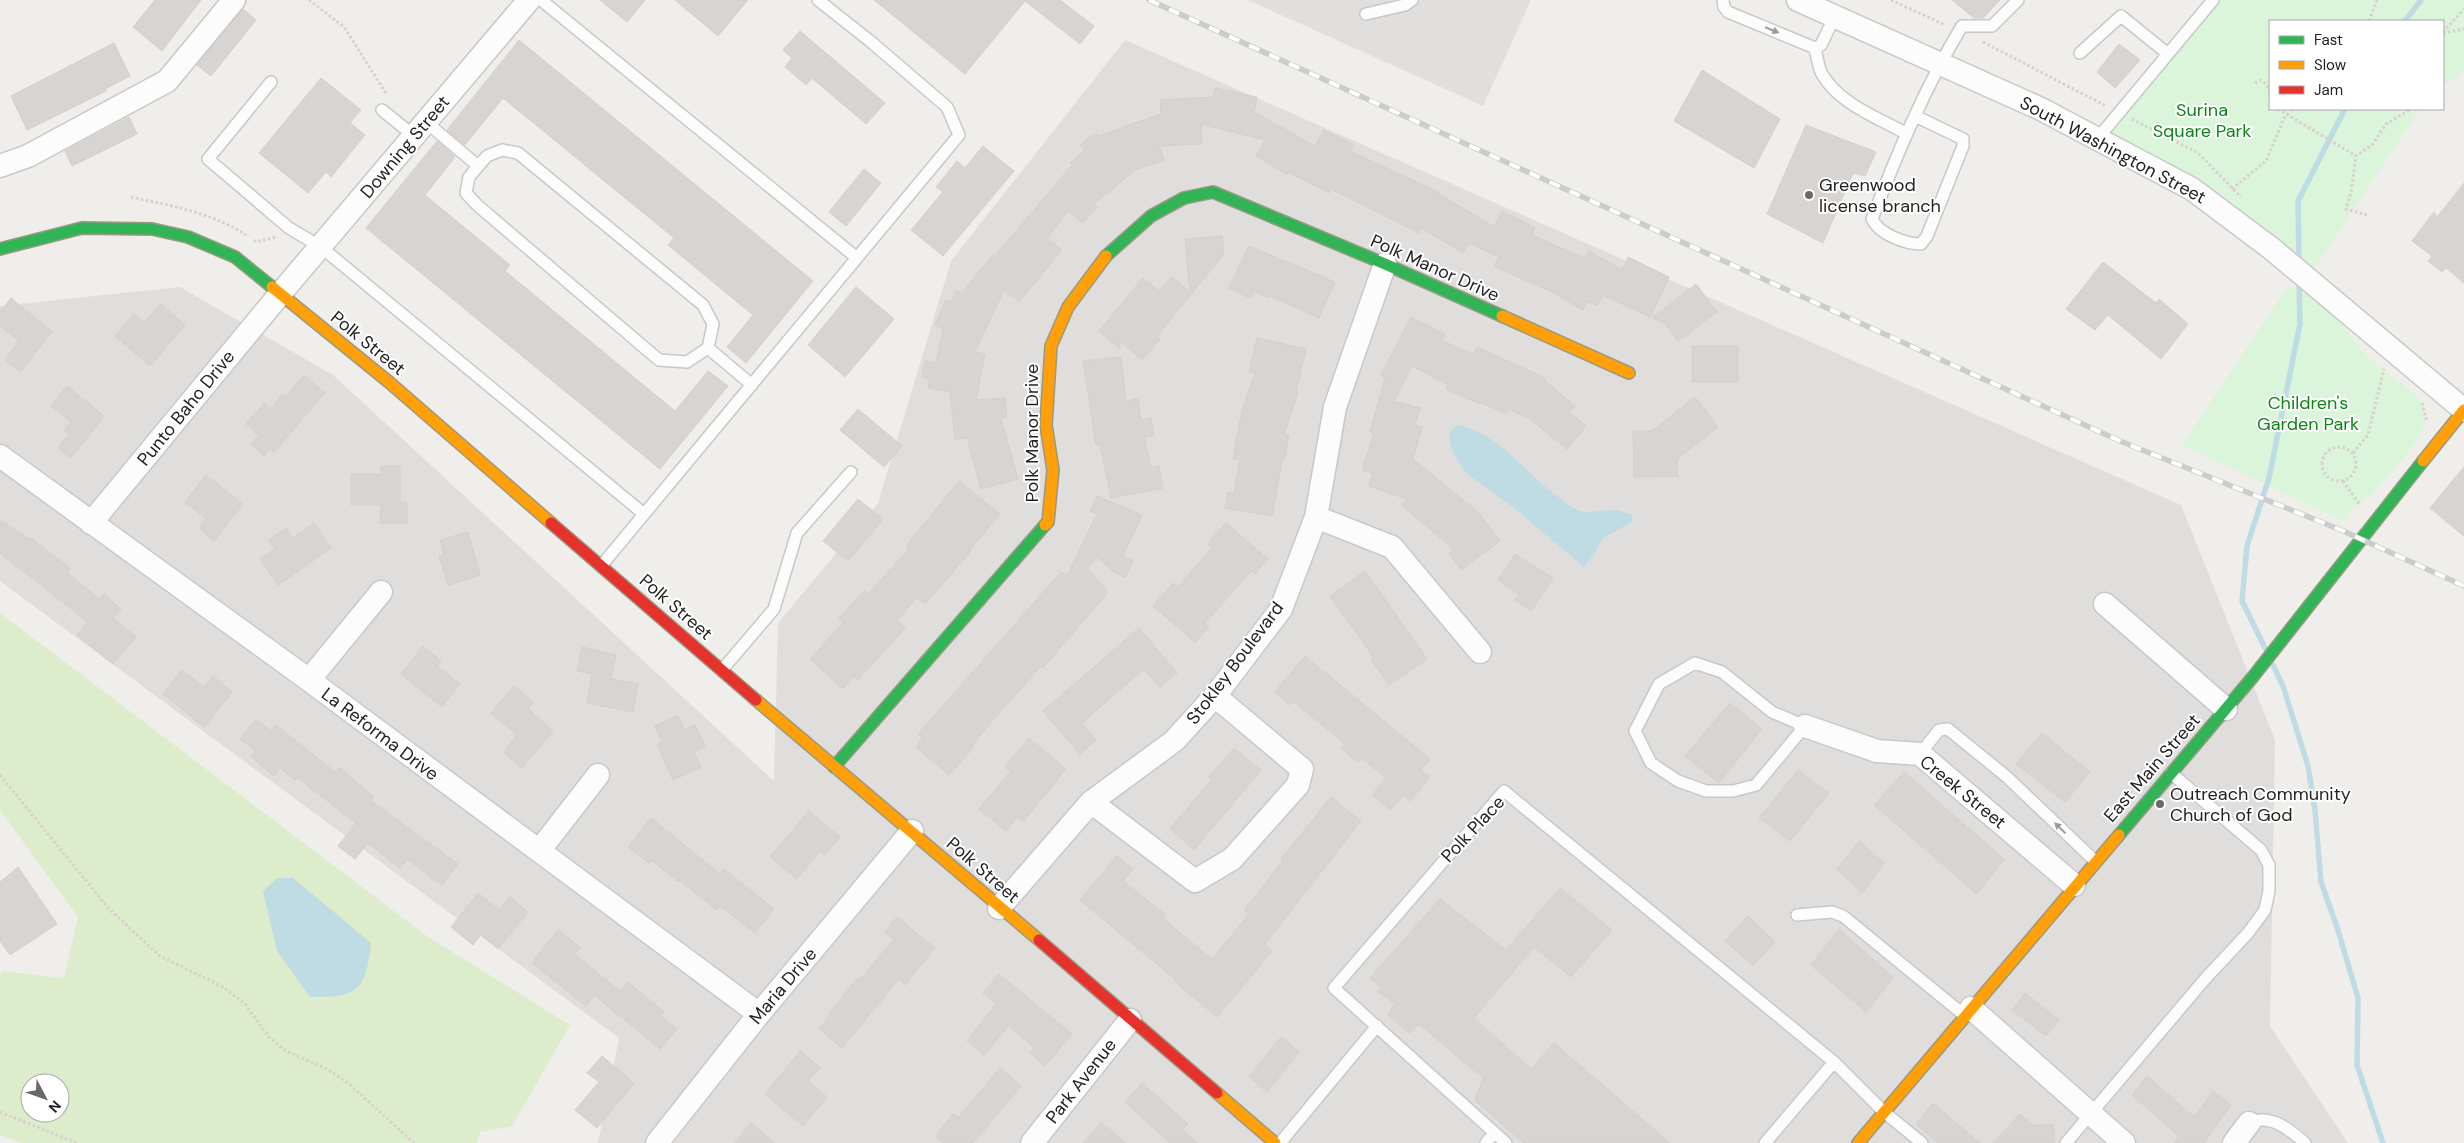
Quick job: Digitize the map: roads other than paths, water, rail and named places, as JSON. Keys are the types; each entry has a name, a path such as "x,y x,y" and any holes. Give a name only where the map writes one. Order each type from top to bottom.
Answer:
{"street":[{"path":"0,166 28,156 167,81 234,0"},
{"name":"Downing Street","path":"280,294 529,0"},
{"name":"South Washington Street","path":"1798,0 2041,109 2192,189 2238,221 2464,410"},
{"name":"Polk Manor Drive","path":"834,767 1048,522 1053,470 1046,425 1051,346 1068,307 1109,252 1151,216 1184,198 1213,192 1385,264 1629,373"},
{"name":"Polk Street","path":"0,249 82,228 152,229 188,237 234,257 390,383 834,767 912,831 999,908 1275,1143"},
{"name":"Stokley Boulevard","path":"999,908 1091,802 1174,741 1215,696 1281,609 1316,518 1335,407 1385,264"},
{"name":"Punto Baho Drive","path":"91,523 280,294"},
{"name":"East Main Street","path":"1858,1143 2074,885 2260,668 2464,410"},
{"name":"La Reforma Drive","path":"0,456 309,680 759,1014"},
{"path":"1316,518 1392,546 1480,652"},
{"path":"309,680 381,592"},
{"path":"2105,604 2226,708"},
{"path":"1091,802 1195,881 1232,859 1298,785 1302,769 1215,696"},
{"name":"Creek Street","path":"1805,726 1877,751 1920,754 2074,885"},
{"path":"539,851 598,775"},
{"name":"Maria Drive","path":"657,1143 759,1014 912,831"},
{"path":"1967,1012 2124,1143"},
{"name":"Park Avenue","path":"1032,1143 1130,1020"},
{"path":"2234,1143 2249,1123"}],"lane":[{"path":"541,0 858,258"},
{"path":"601,566 959,136 947,107 870,41 818,0"},
{"path":"1366,14 1405,5 1412,0"},
{"path":"1723,0 1728,12 1815,48"},
{"path":"1915,116 1963,140 1963,146 1927,236 1921,244 1911,244 1876,228 1872,219 1896,155 1908,134 1915,116 1941,63 1962,26 1992,26 2018,0"},
{"path":"2098,138 2213,0"},
{"path":"1815,48 1821,44 1835,16"},
{"path":"2080,53 2121,16 2168,54"},
{"path":"1815,48 1821,72 1832,89 1847,100 1908,134"},
{"path":"271,82 208,159 289,228 321,247 644,514"},
{"path":"382,110 420,129 478,166"},
{"path":"502,150 518,153 703,305 713,324 708,348 687,362 659,360 477,205 466,193 469,177 487,156 502,150"},
{"path":"708,348 752,385"},
{"path":"722,670 774,609 797,533 851,472"},
{"path":"1695,663 1722,672 1772,712 1805,726 1756,785 1733,791 1706,791 1678,781 1651,763 1635,731 1659,684 1695,663"},
{"path":"1920,754 1939,730 1948,729 2007,777 2096,861"},
{"path":"2066,1143 2090,1113 2248,933 2265,910 2269,891 2269,865 2261,850 2170,773"},
{"name":"Polk Place","path":"1506,1143 1334,988 1504,791 1834,1062 1884,1112 1922,1143"},
{"path":"1797,915 1832,912 1842,916 1967,1012"},
{"path":"1280,1143 1377,1026"},
{"path":"1765,1143 1834,1062"},
{"path":"2249,1123 2259,1118 2274,1120 2305,1143"},
{"path":"1486,1143 1494,1133"}],"water":[{"path":"1458,425 1473,429 1499,445 1545,487 1574,508 1587,512 1616,510 1633,515 1631,522 1602,539 1595,553 1584,567 1514,508 1466,473 1454,455 1449,439 1450,431"},
{"path":"278,878 293,878 371,943 366,972 362,981 349,993 339,996 310,997 277,951 263,891"}],"waterway":[{"path":"2406,20 2421,0"},
{"path":"2299,262 2298,201 2344,110"},
{"path":"2265,648 2242,601 2247,546 2269,478 2300,324 2299,279"},
{"path":"2273,665 2283,686 2308,766 2315,810 2321,882 2337,927 2358,998 2357,1065 2383,1143"}],"railway":[{"path":"1149,0 2120,441 2341,530 2464,586"}],"place":[{"name":"Greenwood license branch","path":"1809,195"},
{"name":"Outreach Community Church of God","path":"2160,804"}],"park label":[{"name":"Surina Square Park","path":"2202,120"},
{"name":"Children's Garden Park","path":"2308,413"}]}
